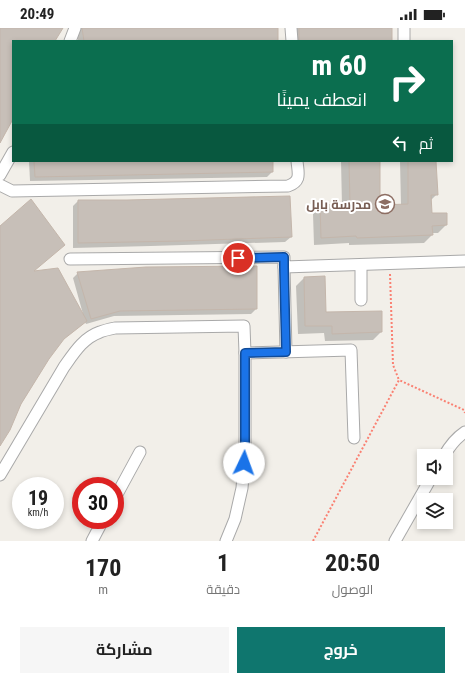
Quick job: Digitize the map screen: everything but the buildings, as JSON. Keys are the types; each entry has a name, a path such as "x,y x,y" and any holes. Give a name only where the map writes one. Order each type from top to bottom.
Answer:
{"street":[{"path":"70,40 75,28"},
{"path":"291,28 292,40"},
{"path":"404,28 404,40"},
{"path":"0,175 12,154"},
{"path":"0,185 12,191 288,186 294,184 299,178 298,162"},
{"path":"70,259 284,257 286,352"},
{"path":"284,267 465,261"},
{"path":"361,265 361,300"},
{"path":"0,475 64,367 74,352 85,340 99,332 115,328 244,326 245,451 242,488 235,519 226,541"},
{"path":"245,353 351,350 354,438"},
{"path":"449,449 458,437 465,432"},
{"path":"124,481 140,452"},
{"path":"395,541 427,485"},
{"path":"92,541 98,529"}],"path":[{"path":"389,264 393,365 399,380 464,410 465,413"},
{"path":"313,541 399,380"}],"place":[{"name":"مدرسة بابل","path":"385,204"}],"route":[{"path":"238,258 284,257 286,352 245,353 244,463"}]}
